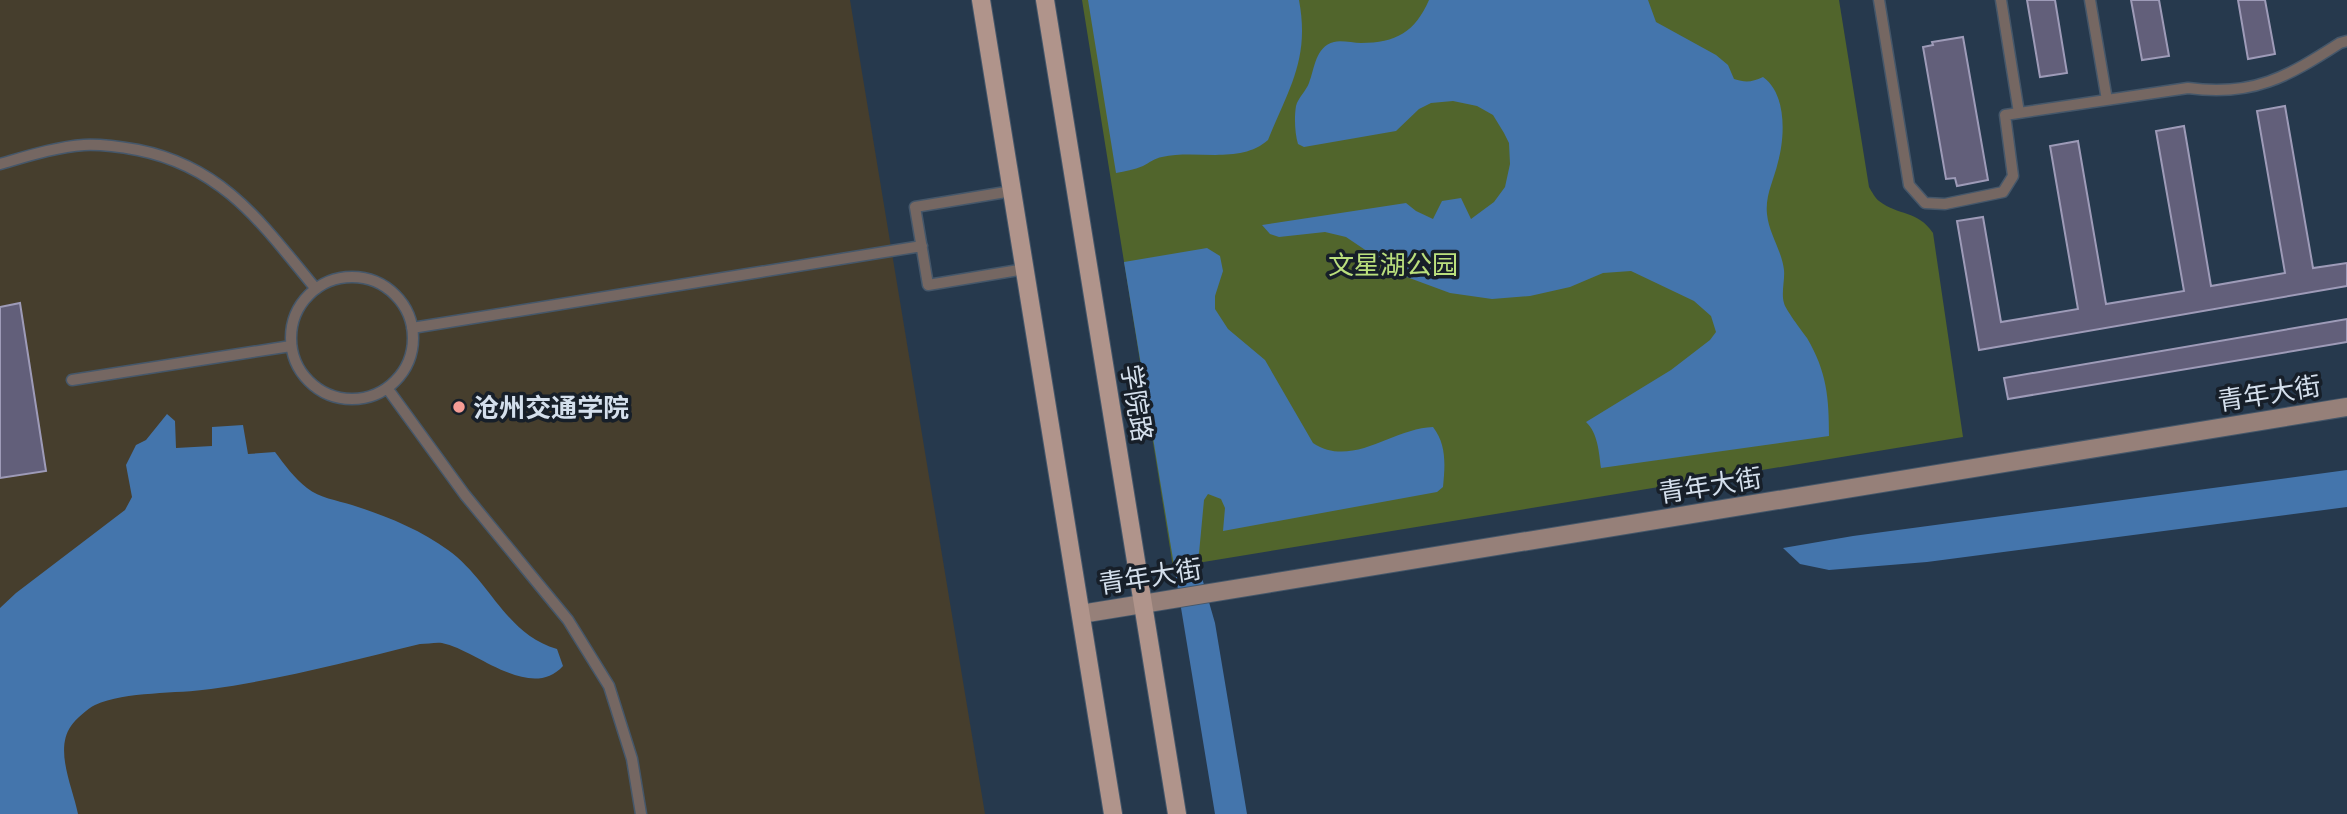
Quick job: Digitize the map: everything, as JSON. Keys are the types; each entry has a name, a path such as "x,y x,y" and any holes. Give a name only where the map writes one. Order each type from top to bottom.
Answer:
{"main road":[{"path":"981,0 1114,814"},
{"name":"学院路","path":"1045,0 1177,814"}],"street":[{"name":"青年大街","path":"1081,614 2347,407"}],"lane":[{"path":"1880,0 1909,185 1925,203 1945,204 2003,192 2013,176 2005,115 2188,88 2212,92 2237,90 2268,83 2297,71 2347,41"},
{"path":"2001,0 2019,113"},
{"path":"2090,0 2107,100"},
{"path":"0,164 53,150 86,145 121,147 164,156 216,181 257,218 316,289"},
{"path":"1012,191 915,207 928,285 1024,269"},
{"path":"412,328 922,246"},
{"path":"337,278 361,278 373,281 394,293 412,328 409,360 397,380 366,398 354,400 330,396 310,383 296,364 291,346 294,317 316,289 337,278"},
{"path":"72,380 291,346"},
{"path":"387,388 466,495 568,620 608,685 632,759 641,814"}],"shaded area":[{"name":"沧州交通学院","path":"0,0 850,0 985,814 0,814"}],"green space":[{"name":"文星湖公园","path":"1082,0 1839,0 1869,187 1879,201 1921,220 1933,233 1963,437 1173,567"}],"water":[{"path":"1088,0 1299,0 1302,21 1300,57 1268,140 1257,148 1244,152 1162,157 1140,167 1116,173"},
{"path":"1429,0 1648,0 1656,22 1716,55 1728,65 1734,79 1749,81 1763,77 1771,85 1780,105 1783,129 1780,152 1767,200 1767,214 1783,263 1784,303 1814,350 1823,374 1829,436 1601,468 1595,437 1586,422 1671,370 1710,340 1716,332 1711,316 1694,301 1631,271 1603,273 1570,287 1530,296 1492,299 1450,293 1404,276 1346,237 1325,232 1279,237 1270,234 1262,225 1406,203 1433,219 1442,201 1461,198 1471,219 1494,202 1505,187 1510,164 1509,143 1504,133 1493,115 1477,106 1453,101 1431,103 1419,109 1396,131 1304,147 1298,144 1296,106 1308,86 1323,48 1337,41 1384,41 1403,34 1411,28"},
{"path":"1207,248 1220,256 1223,271 1215,296 1215,309 1228,329 1265,360 1313,443 1328,450 1358,450 1418,429 1433,427 1441,441 1444,456 1443,487 1437,492 1223,531 1225,508 1221,499 1208,494 1204,500 1198,564 1215,623 1247,814 1215,814 1124,262"},
{"path":"167,414 175,421 176,448 212,446 212,427 243,425 248,454 275,452 294,476 312,491 389,518 448,550 463,562 524,631 539,642 557,649 563,666 550,676 535,679 503,671 456,647 442,643 420,644 238,685 107,700 85,711 73,723 66,736 64,758 78,814 0,814 0,608 125,510 132,497 126,465 136,445 146,440"},
{"path":"2347,470 2347,507 1927,562 1829,570 1800,564 1783,548 1853,536"}],"building":[{"path":"2027,0 2055,0 2067,73 2040,77"},
{"path":"2131,0 2159,0 2169,56 2142,60"},
{"path":"2238,0 2265,0 2275,54 2248,59"},
{"path":"1963,37 1988,180 1957,186 1955,178 1946,179 1923,47 1933,45 1932,42"},
{"path":"2285,106 2313,268 2347,263 2347,286 1979,350 1957,221 1983,217 2001,322 2078,309 2050,146 2078,141 2106,304 2184,291 2156,131 2184,126 2211,286 2285,273 2257,111"},
{"path":"20,303 46,471 0,478 0,307"},
{"path":"2347,319 2347,342 2008,399 2004,378"}],"place":[{"name":"沧州交通学院","path":"459,407"}]}
